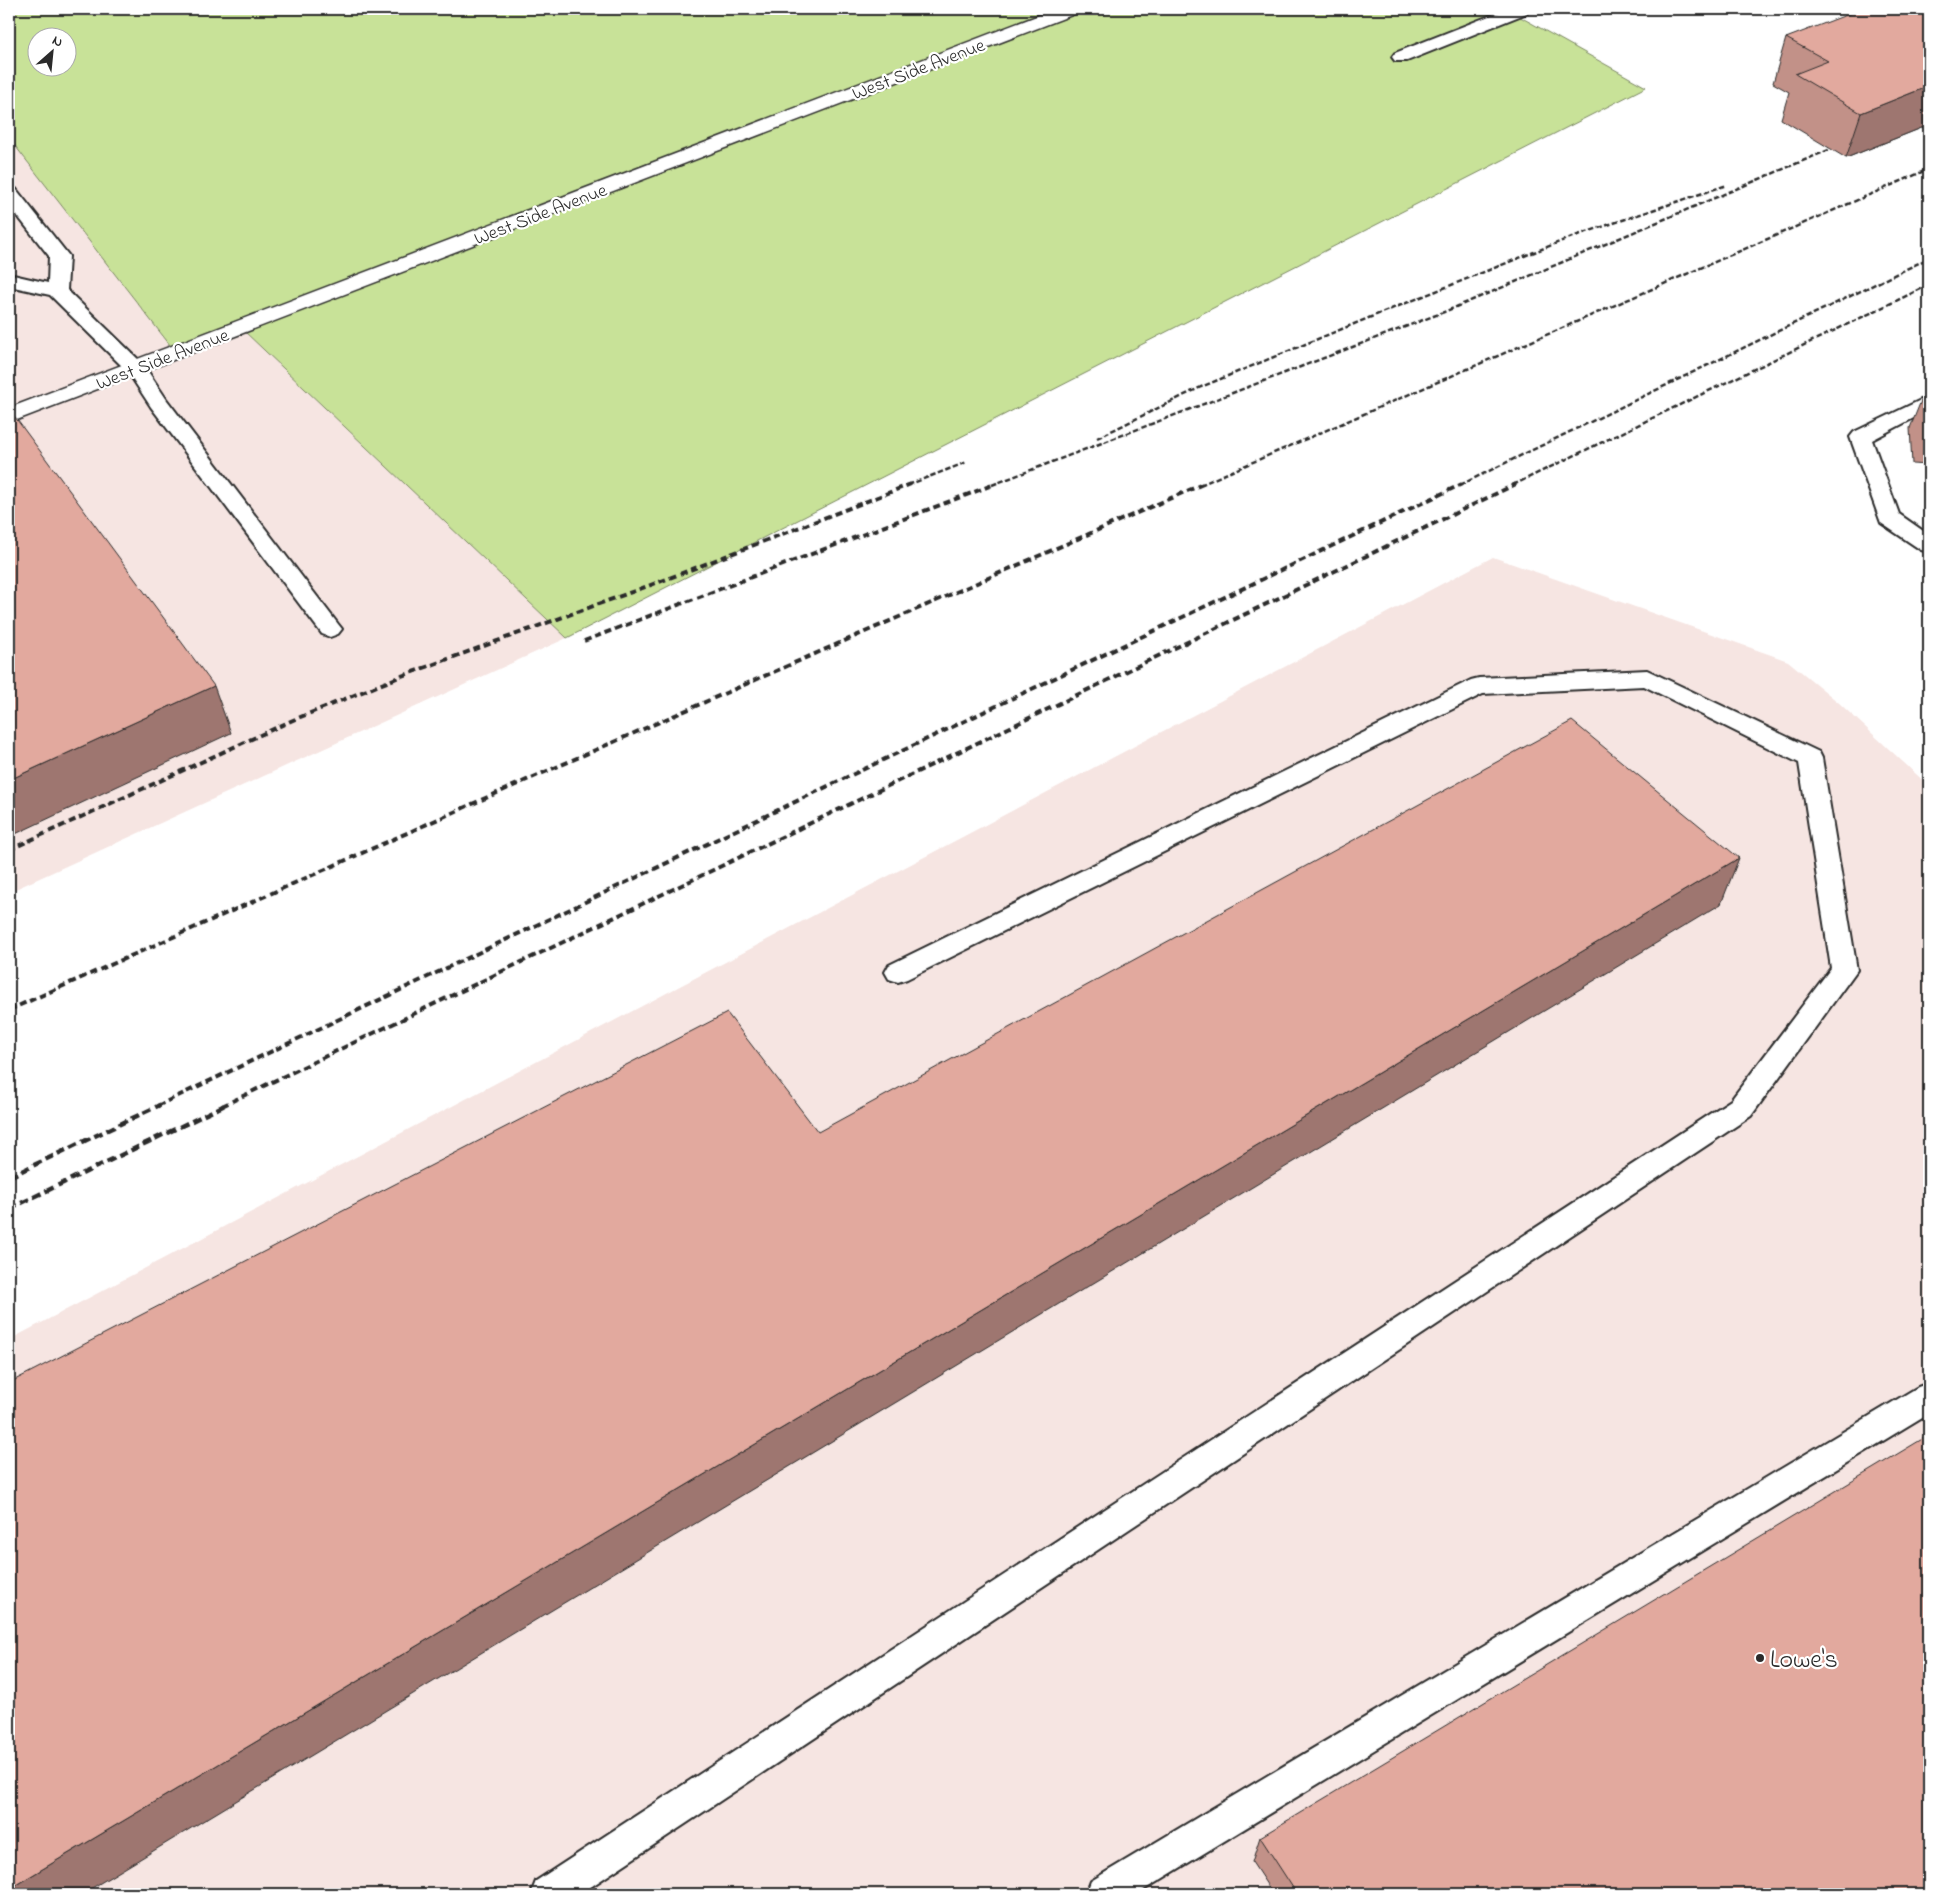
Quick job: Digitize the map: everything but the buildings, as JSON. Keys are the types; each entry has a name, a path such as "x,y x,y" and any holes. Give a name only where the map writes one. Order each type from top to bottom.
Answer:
{"street":[{"name":"West Side Avenue","path":"9,416 1071,9"}],"lane":[{"path":"1401,57 1521,9"},
{"path":"9,193 59,256 57,291"},
{"path":"9,280 57,291 136,368 158,402 330,628"},
{"path":"1929,402 1861,437 1889,518 1929,545"},
{"path":"549,1894 1740,1108 1844,970 1810,758 1647,678 1479,686 898,972"},
{"path":"1104,1894 1929,1397"}],"shaded area":[{"path":"9,138 177,354 244,331 567,638 9,892"},
{"path":"1493,557 1788,661 1838,702 1929,786 1929,1894 9,1894 9,1340"}],"green space":[{"path":"9,9 1141,9 1148,12 1158,9 1506,9 1646,87 567,638 244,331 177,354 9,138"}],"railway":[{"path":"992,485 1444,312 1831,149"},
{"path":"1200,485 1929,169"},
{"path":"1097,438 1201,387 1371,317 1572,237 1727,185"},
{"path":"1460,485 1929,258"},
{"path":"1513,485 1929,285"},
{"path":"908,485 967,462"},
{"path":"9,850 293,720 399,677 659,582 911,484"},
{"path":"584,641 995,484"},
{"path":"9,1010 488,797 1203,484"},
{"path":"157,1106 1462,484"},
{"path":"222,1106 1516,484"},
{"path":"9,1177 160,1105"},
{"path":"9,1209 225,1105"}],"place":[{"name":"Lowe's","path":"1760,1658"}]}
